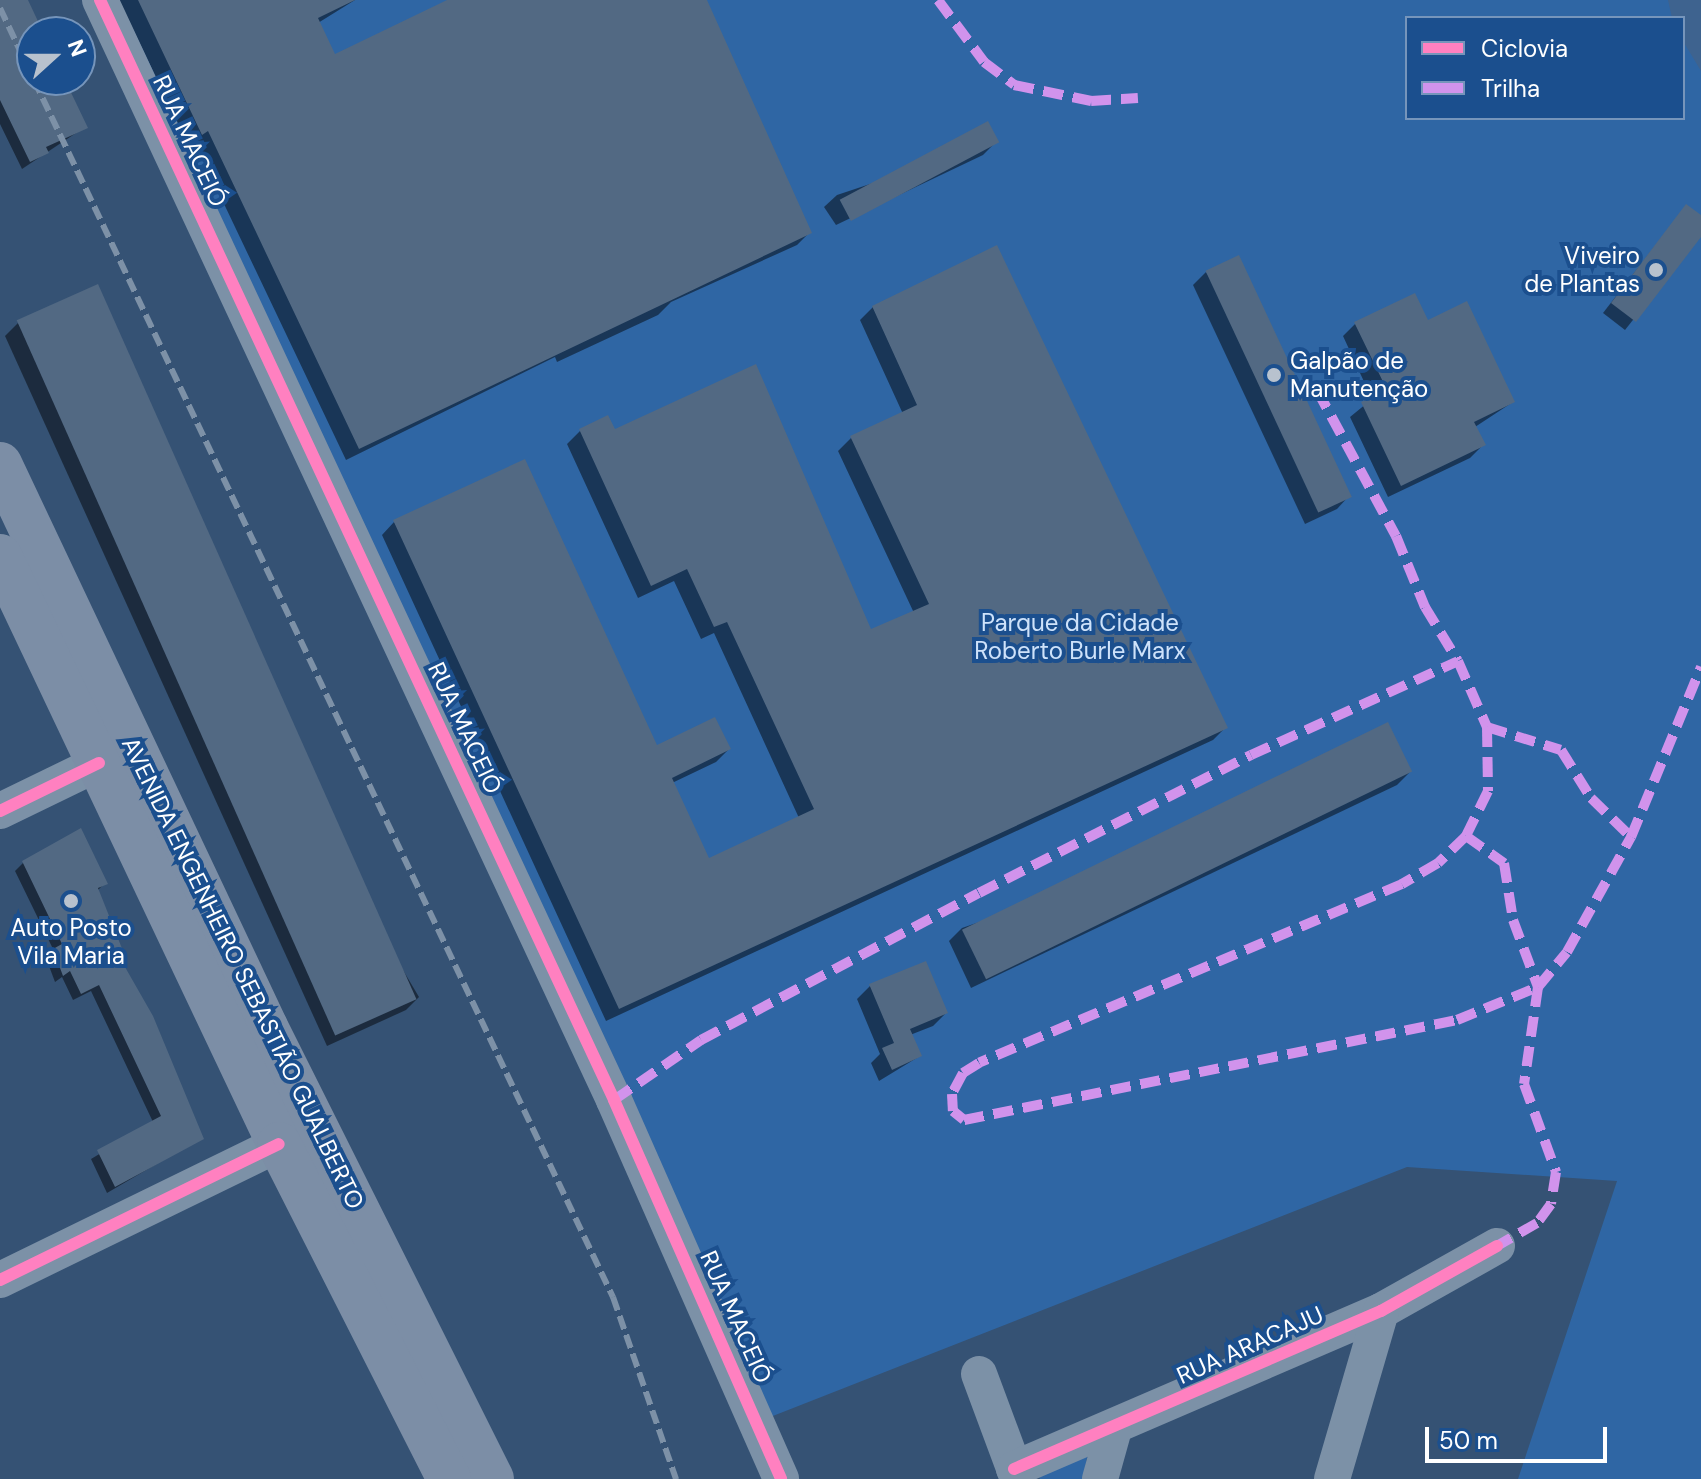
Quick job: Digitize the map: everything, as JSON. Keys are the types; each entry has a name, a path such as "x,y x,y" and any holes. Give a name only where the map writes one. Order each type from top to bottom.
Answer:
{"main road":[{"name":"AVENIDA ENGENHEIRO SEBASTIÃO GUALBERTO","path":"0,464 266,1027 492,1479"},
{"name":"AVENIDA ENGENHEIRO SEBASTIÃO GUALBERTO","path":"0,556 279,1144 449,1479"}],"street":[{"name":"RUA MACEIÓ","path":"100,0 614,1100 781,1479"},
{"path":"0,811 99,763"},
{"path":"0,1280 279,1144"},
{"name":"RUA ARACAJU","path":"1016,1474 1381,1311 1497,1246"},
{"path":"1332,1479 1381,1311"},
{"path":"979,1374 1016,1474"},
{"path":"1100,1479 1114,1429"}],"green space":[{"name":"Parque da Cidade Roberto Burle Marx","path":"104,0 1701,0 1701,1479 1518,1479 1617,1181 1407,1167 760,1421"},
{"path":"1090,1442 1083,1479 1040,1479 1036,1467"}],"shaded area":[{"path":"1668,0 1701,0 1701,71 1685,44 1685,16 1672,16"}],"building":[{"path":"0,0 28,0 36,16 16,16 16,96 73,96 88,128 46,147 49,153 30,162 0,100"},
{"path":"138,0 355,0 318,18 335,54 447,0 707,0 812,233 359,449 208,131 202,135"},
{"path":"988,121 999,142 851,221 840,200"},
{"name":"Viveiro de Plantas","path":"1686,204 1701,215 1701,237 1636,322 1611,303"},
{"path":"997,245 1228,728 619,1009 393,520 525,459 657,745 715,717 731,749 672,778 709,858 814,809 727,622 714,627 687,569 651,586 579,429 608,415 615,429 756,364 871,629 929,604 850,436 917,405 872,306"},
{"name":"Galpão de Manutenção","path":"1239,255 1352,497 1318,513 1205,271"},
{"path":"98,284 416,999 335,1036 17,320"},
{"path":"1415,293 1428,320 1467,301 1515,402 1474,422 1486,445 1401,486 1361,402 1387,390 1354,322"},
{"path":"1388,722 1412,771 986,979 962,930"},
{"path":"81,828 108,884 98,888 123,951 117,953 153,1016 204,1139 115,1187 97,1150 161,1116 99,985 81,994 70,971 63,976 53,949 62,944 22,861"},
{"path":"926,961 948,1013 910,1029 922,1056 892,1070 882,1048 894,1043 869,984"}],"railway":[{"path":"0,8 16,42"},
{"path":"42,96 613,1297 676,1479"}],"marked path":[{"path":"938,0 984,62 1014,85 1091,101 1138,98"},
{"path":"1317,390 1396,536 1425,607 1458,661 1487,727 1488,791 1466,836 1438,863 1402,884 979,1063 963,1073 952,1094 953,1111 964,1120 1457,1020 1538,987 1567,952 1631,837 1701,667"},
{"path":"614,1100 701,1040 979,893 1251,755 1458,661"},
{"path":"1487,727 1561,750 1591,798 1631,837"},
{"path":"1466,836 1504,863 1513,920 1538,987 1524,1084 1556,1172 1551,1204 1537,1223 1497,1246"}],"cycle path":[{"path":"100,0 614,1100 781,1479"},
{"path":"0,811 99,763"},
{"path":"0,1280 279,1144"},
{"path":"1014,1469 1381,1311 1497,1246"}],"place":[{"name":"Viveiro de Plantas","path":"1656,270"},
{"name":"Galpão de Manutenção","path":"1274,375"},
{"name":"Auto Posto Vila Maria","path":"71,901"}]}
